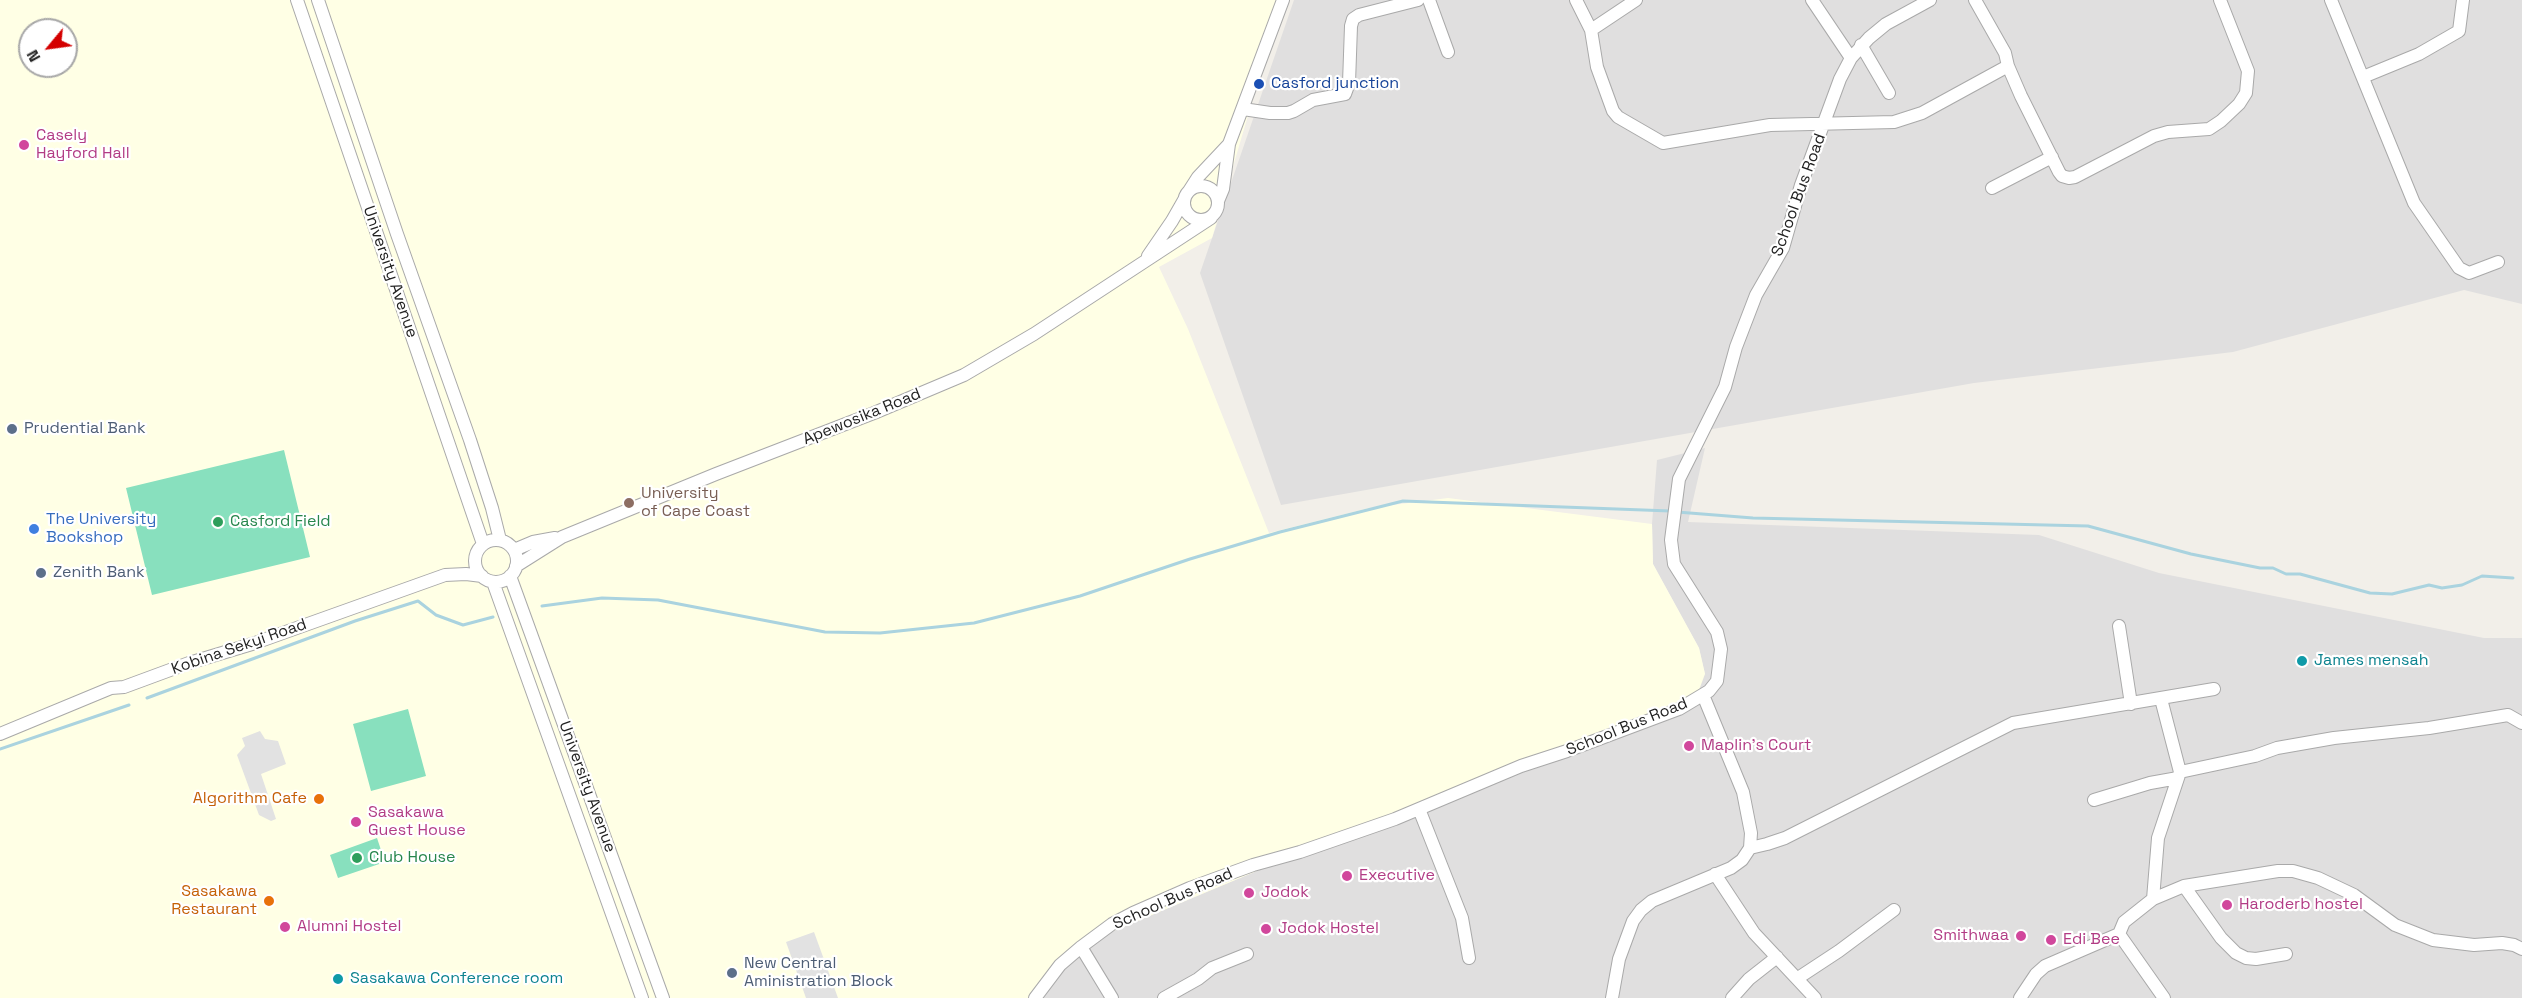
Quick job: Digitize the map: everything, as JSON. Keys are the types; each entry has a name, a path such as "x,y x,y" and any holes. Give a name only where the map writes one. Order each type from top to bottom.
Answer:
{"street":[{"name":"University Avenue","path":"297,0 483,544"},
{"name":"University Avenue","path":"318,0 408,268 470,440 500,540"},
{"name":"Apewosika Road","path":"1218,201 1223,189 1229,144 1283,0"},
{"path":"1243,109 1288,113 1313,100 1345,94 1348,89 1351,67 1351,23 1359,15 1390,3 1418,0"},
{"path":"1429,0 1448,52"},
{"path":"1576,0 1591,30 1597,68 1613,111 1618,117 1663,142 1770,125 1894,122 1922,113 2008,66"},
{"path":"1591,30 1636,0"},
{"path":"1812,0 1851,58"},
{"name":"School Bus Road","path":"1035,998 1060,965 1081,946 1112,924 1190,888 1253,865 1338,840 1521,766 1679,710 1703,696 1717,681 1721,649 1717,632 1674,564 1671,540 1679,478 1725,387 1736,347 1756,295 1783,248 1801,185 1839,79 1861,45 1886,24 1930,0"},
{"path":"1976,0 2005,53 2008,66 2062,176 2075,177 2154,136 2168,132 2209,129 2221,122 2246,93 2248,71 2220,0"},
{"path":"2331,0 2363,77 2373,108 2414,203 2459,268 2469,273 2498,262"},
{"path":"2363,77 2419,54 2459,31 2463,0"},
{"path":"1861,45 1889,93"},
{"name":"Apewosika Road","path":"1144,261 1172,221 1198,177 1229,144"},
{"path":"1992,188 2052,157"},
{"path":"1196,187 1206,187 1214,192 1218,201 1217,210 1210,218 1201,221 1192,218 1185,211 1187,194 1196,187"},
{"name":"Apewosika Road","path":"562,537 964,375 1034,334 1210,218"},
{"path":"476,560 488,579 513,571 562,537"},
{"path":"514,550 533,542 562,537"},
{"path":"445,575 476,560 483,544 500,540 514,550"},
{"path":"513,571 514,550"},
{"name":"University Avenue","path":"513,571 663,998"},
{"name":"Kobina Sekyi Road","path":"0,734 111,688 124,687 189,663 252,644 445,575 466,574 488,579"},
{"name":"University Avenue","path":"488,579 642,998"},
{"path":"2119,626 2131,704"},
{"path":"1750,848 1785,837 2013,723 2214,689"},
{"path":"1612,998 1619,959 1633,921 1641,910 1652,901 1731,868 1742,860 1750,848 1751,833 1743,792 1703,696"},
{"path":"2153,899 2158,838 2179,775 2161,699"},
{"path":"2094,800 2277,748 2334,738 2429,728 2508,715 2522,723"},
{"path":"1419,809 1462,918 1468,958"},
{"path":"2020,998 2036,974 2045,966 2120,934 2124,922 2153,899 2184,886 2278,871 2294,871 2337,886 2354,895 2395,925 2411,933 2433,940 2460,944 2502,943 2522,949"},
{"path":"1715,874 1754,933 1815,998"},
{"path":"2184,886 2221,938 2236,953 2246,958 2256,959 2286,954"},
{"path":"1798,978 1894,910"},
{"path":"2120,934 2164,998"},
{"path":"1081,946 1112,998"},
{"path":"1164,998 1198,979 1212,968 1247,954"},
{"path":"1732,998 1749,979 1777,957"}],"shaded area":[{"name":"University of Cape Coast","path":"0,0 1282,0 1212,238 1159,267 1188,329 1269,533 1369,508 1448,498 1652,524 1653,564 1699,648 1705,674 1696,698 1314,847 1066,951 1032,998 0,998"},
{"path":"1294,0 2522,0 2522,304 2464,290 2233,352 1974,383 1281,505 1200,273"},
{"path":"1705,448 1688,522 2039,535 2159,573 2484,638 2522,638 2522,998 1032,998 1065,951 1314,847 1705,674 1699,648 1653,564 1652,524 1657,460"},
{"path":"260,731 265,739 278,741 286,764 261,774 276,819 271,821 259,815 237,755 245,746 242,738"},
{"path":"814,932 838,998 806,998 786,942"}],"green space":[{"name":"Casford Field","path":"284,450 310,557 152,595 126,488"},
{"path":"408,709 426,776 371,791 353,724"},
{"name":"Club House","path":"377,838 385,862 338,878 330,855"}],"waterway":[{"path":"542,606 602,598 658,600 825,632 880,633 974,623 1080,596 1280,532 1403,501 1670,511"},
{"path":"1677,512 1753,518 2088,526 2191,554 2260,568 2273,568 2286,574 2300,574 2370,593 2392,594 2429,585 2442,588 2462,585 2482,576 2513,578"},
{"path":"147,698 355,621 418,601 436,615 463,625 493,617"},
{"path":"0,749 129,705"}],"place":[{"name":"Casford junction","path":"1259,84"},
{"name":"Casely Hayford Hall","path":"24,145"},
{"name":"Prudential Bank","path":"12,429"},
{"name":"University of Cape Coast","path":"629,503"},
{"name":"Casford Field","path":"218,522"},
{"name":"The University Bookshop","path":"34,529"},
{"name":"Zenith Bank","path":"41,573"},
{"name":"James mensah","path":"2302,661"},
{"name":"Maplin's Court","path":"1689,746"},
{"name":"Algorithm Cafe","path":"319,799"},
{"name":"Sasakawa Guest House","path":"356,822"},
{"name":"Club House","path":"357,858"},
{"name":"Executive","path":"1347,876"},
{"name":"Jodok","path":"1249,893"},
{"name":"Sasakawa Restaurant","path":"269,901"},
{"name":"Haroderb hostel","path":"2227,905"},
{"name":"Alumni Hostel","path":"285,927"},
{"name":"Jodok Hostel","path":"1266,929"},
{"name":"Smithwaa","path":"2021,936"},
{"name":"Edi Bee","path":"2051,940"},
{"name":"New Central Aministration Block","path":"732,973"},
{"name":"Sasakawa Conference room","path":"338,979"}]}
